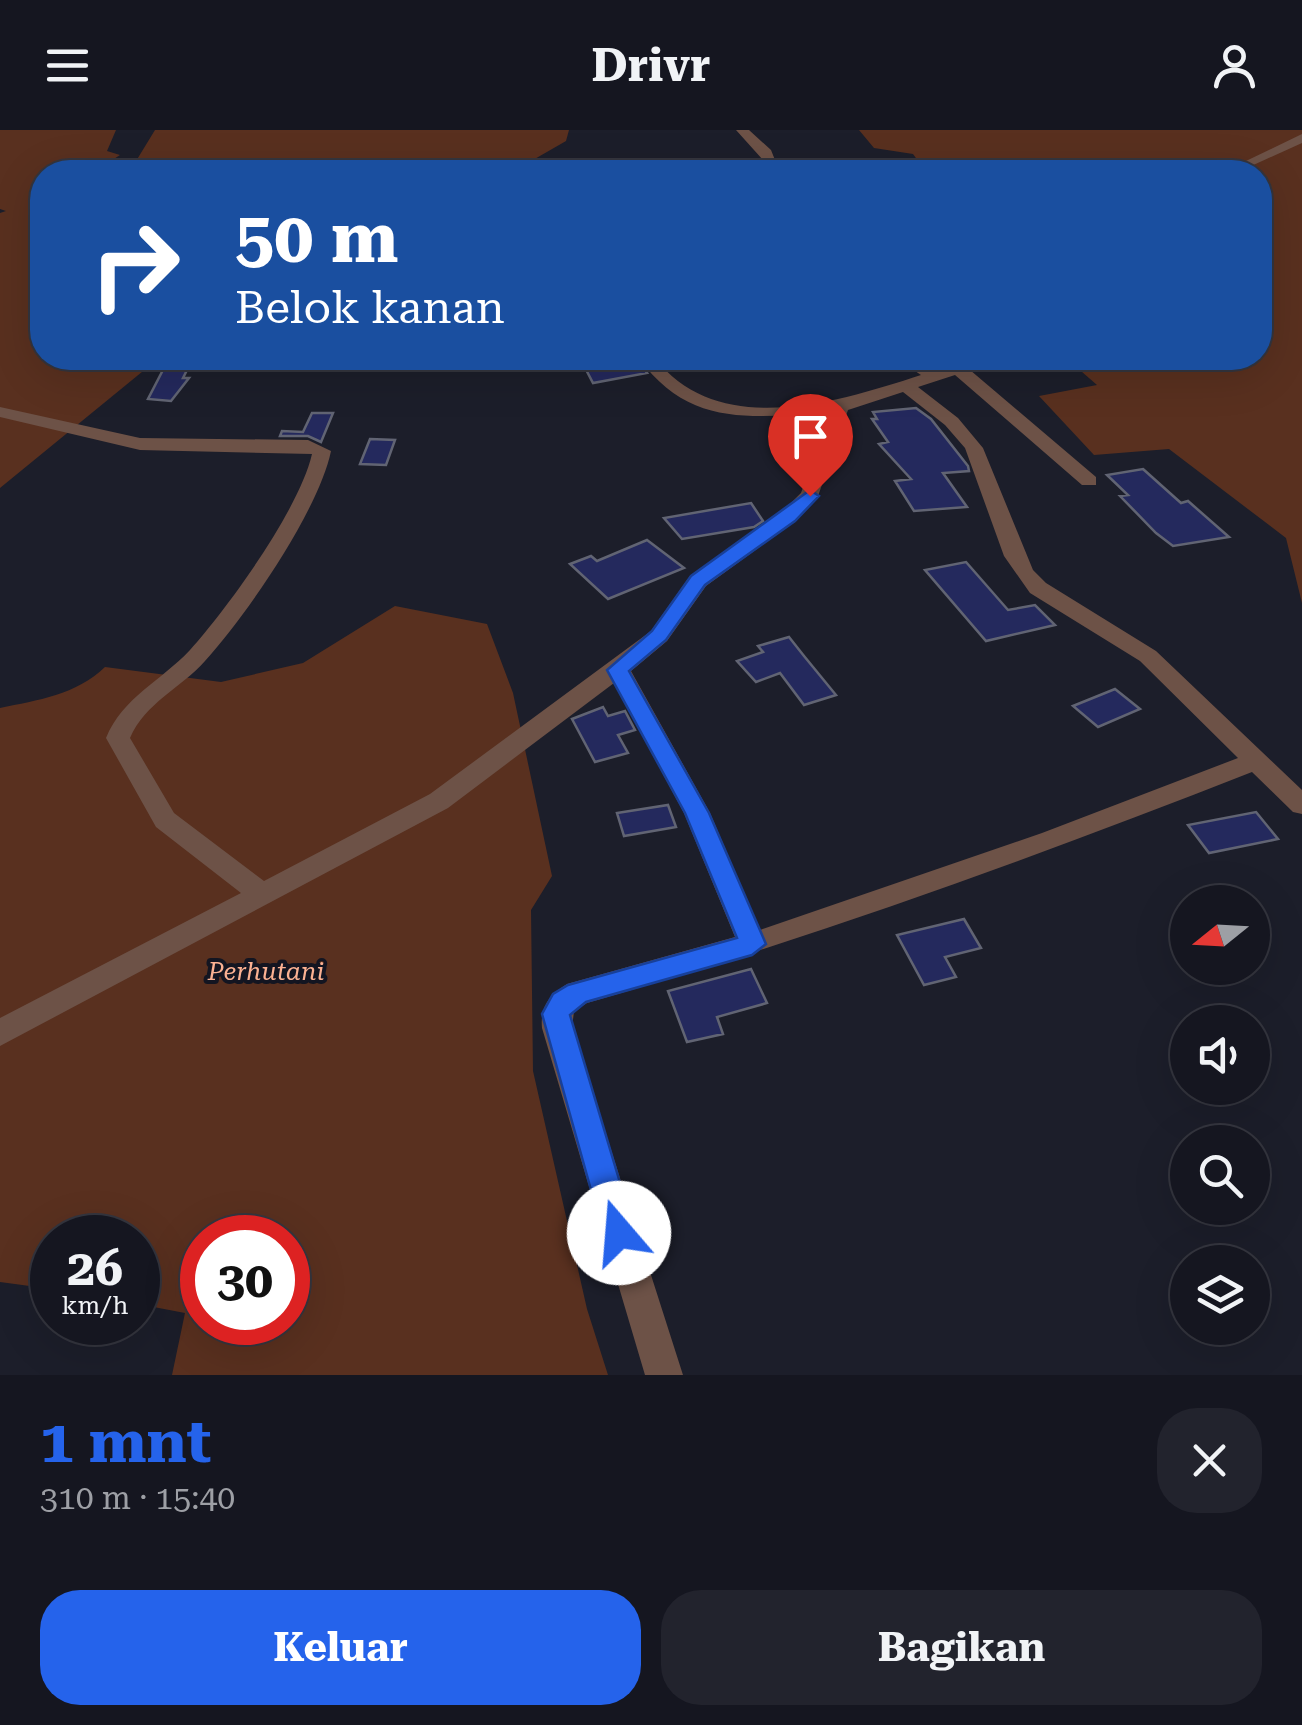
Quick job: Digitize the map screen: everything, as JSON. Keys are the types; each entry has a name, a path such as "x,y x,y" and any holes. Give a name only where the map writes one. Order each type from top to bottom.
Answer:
{"street":[{"path":"742,130 768,153 769,160"},
{"path":"1255,160 1302,138"},
{"path":"655,370 668,388 710,407 840,407 948,370"},
{"path":"941,370 1088,481"},
{"path":"905,386 946,417 976,450 1010,555 1022,574 1038,588 1148,656 1302,805"},
{"path":"0,1034 439,801 618,670 659,636 698,580 788,517 810,496 840,407"},
{"path":"0,412 140,444 308,446 322,451 307,492 252,580 197,656 142,705 122,726 118,738 165,820 261,893"},
{"path":"618,670 697,813 752,944"},
{"path":"664,1375 598,1169 556,1014 563,1002 587,990 752,944 1051,840 1258,760"}],"green space":[{"path":"0,130 116,130 107,151 120,155 112,160 30,160 30,370 144,370 0,488 0,213 6,211 0,209"},
{"path":"155,130 569,130 566,141 533,160 137,160"},
{"path":"859,130 1302,130 1302,603 1286,538 1169,449 1094,455 1039,396 1097,385 1080,370 1272,370 1272,160 917,160 913,154 874,148"},
{"name":"Perhutani","path":"395,606 487,624 513,693 552,876 531,910 533,1071 587,1309 608,1375 172,1375 180,1337 180,1345 310,1345 310,1215 180,1215 180,1312 160,1308 160,1215 30,1215 30,1286 0,1282 0,708 69,690 105,667 221,682 303,663"}],"building":[{"path":"163,370 187,370 183,378 189,378 171,401 148,399"},
{"path":"586,370 647,373 593,383"},
{"path":"916,408 931,419 968,466 969,471 943,473 967,507 914,511 895,481 911,479 879,444 888,442 872,419 877,419 873,412"},
{"path":"312,413 333,413 321,442 308,436 280,436 282,431 303,432"},
{"path":"370,439 395,440 386,465 360,464"},
{"path":"1143,469 1181,503 1188,501 1229,537 1173,546 1156,533 1120,496 1128,495 1107,475"},
{"path":"751,503 763,521 754,527 682,539 664,518"},
{"path":"647,540 684,568 608,599 570,564 591,556 597,561"},
{"path":"966,562 1008,610 1035,605 1055,625 986,641 925,570"},
{"path":"789,637 836,695 804,705 780,673 756,682 737,661 763,652 758,646"},
{"path":"1115,689 1140,709 1098,727 1073,706"},
{"path":"603,707 608,716 625,711 635,730 618,735 628,753 595,762 572,719"},
{"path":"668,805 676,827 624,836 617,813"},
{"path":"1256,812 1278,839 1209,853 1188,825"},
{"path":"964,919 981,948 945,957 956,977 924,985 897,935"},
{"path":"751,969 767,1003 717,1017 723,1034 687,1042 668,991"}],"route":[{"path":"619,1233 556,1014 563,1002 597,986 752,944 732,888 697,813 669,756 618,670 659,636 698,580 788,517 810,496"}]}
